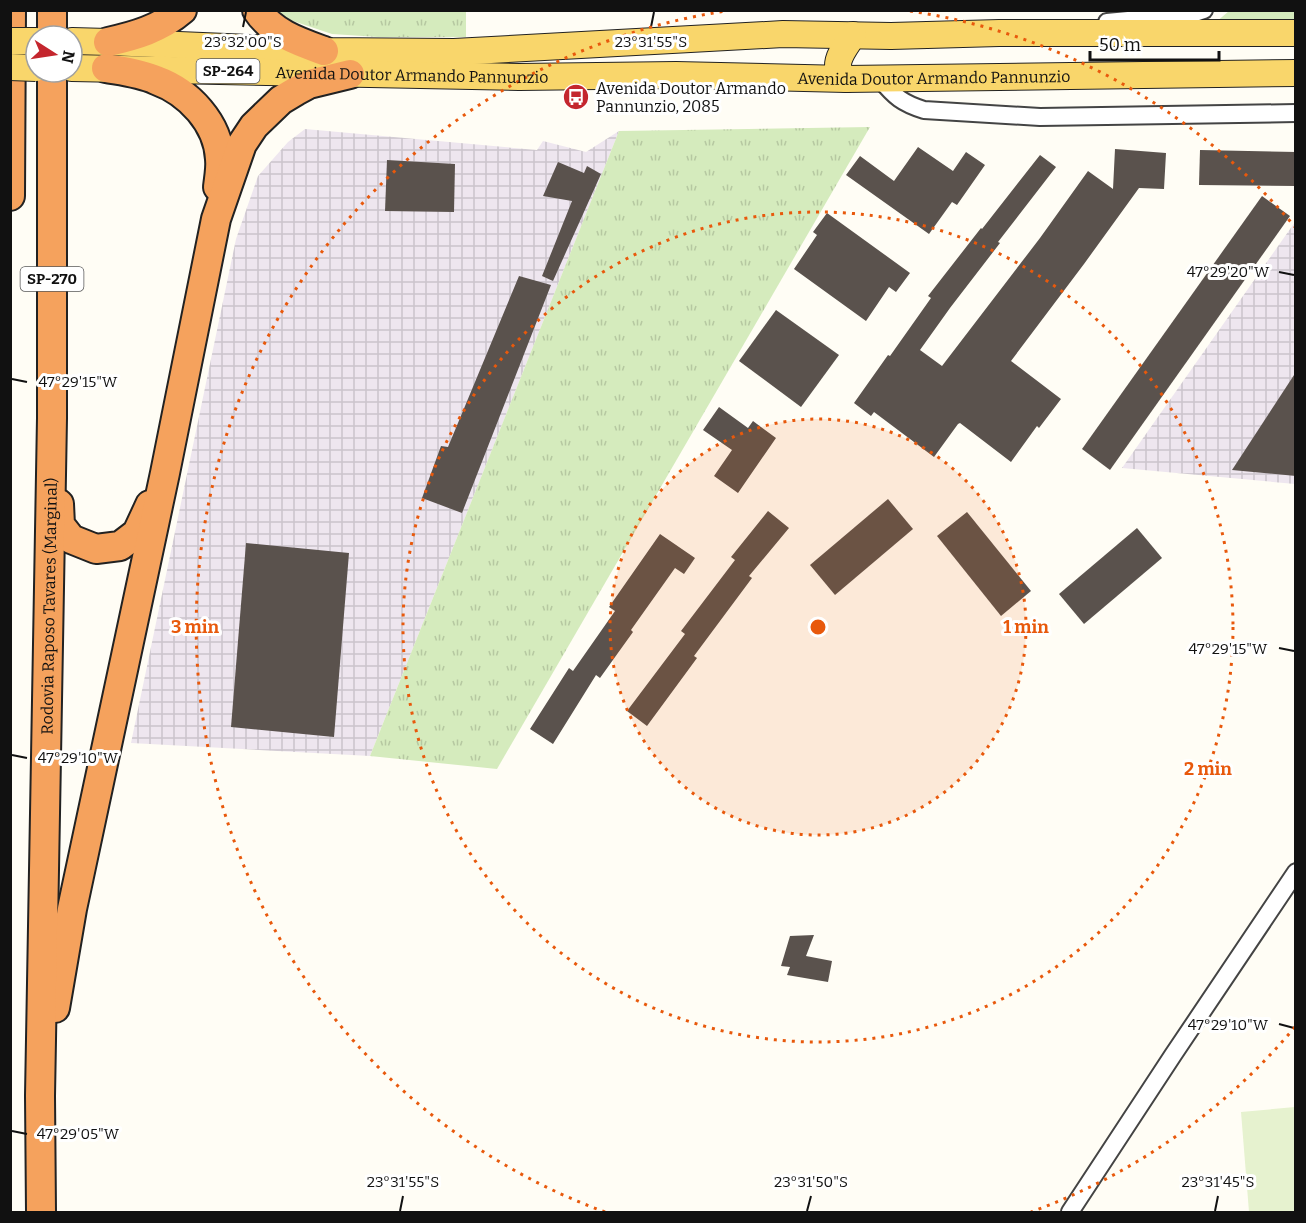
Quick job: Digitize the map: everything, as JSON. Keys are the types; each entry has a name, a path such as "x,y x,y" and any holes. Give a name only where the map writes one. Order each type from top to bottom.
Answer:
{"highway":[{"path":"10,196 11,10"},
{"path":"40,1096 72,909 216,219 220,160 218,144 207,119 183,94 168,85 142,75 107,55 134,36 172,19 182,10"},
{"path":"257,10 273,27 286,36 324,51"},
{"path":"216,219 242,144 254,126 281,100 296,91 316,82 350,74"},
{"name":"Rodovia Raposo Tavares (Marginal)","path":"41,1212 40,1096 52,418 52,84"},
{"path":"52,418 60,525 70,539 96,549 120,546 137,533 165,472"}],"main road":[{"name":"Avenida Doutor Armando Pannunzio","path":"107,55 324,51 454,52 806,34 891,36 999,33 1296,33"},
{"path":"799,78 807,69 811,57 806,34"},
{"path":"846,78 838,70 838,62 853,35"},
{"name":"SP-264","path":"84,46 107,55"},
{"name":"SP-264","path":"84,64 107,55"},
{"name":"Avenida Doutor Armando Pannunzio","path":"107,55 350,74 519,77 676,75 880,78 1296,74"}],"street":[{"path":"999,33 1192,14 1204,10"},
{"path":"880,78 892,94 908,105 924,110 1040,117 1296,113"},
{"path":"1070,1212 1296,872"}],"shaded area":[{"path":"305,129 537,150 543,141 586,152 619,131 370,756 131,743 236,239 258,176 288,142"},
{"path":"1295,222 1295,484 1122,468"}],"green space":[{"path":"275,11 466,11 466,37 378,37 332,34 287,19"},
{"path":"1229,11 1295,11 1295,24 1215,23"},
{"path":"870,127 497,769 370,756 619,131"},
{"path":"1295,1107 1295,1212 1249,1212 1241,1112"}],"building":[{"path":"918,147 953,171 966,152 985,165 957,205 952,202 929,234 846,175 860,156 894,181"},
{"path":"1115,149 1166,153 1164,189 1139,188 1011,361 1061,399 1039,428 1037,426 1011,462 960,423 934,457 874,412 871,416 854,403 931,298 928,296 1040,155 1056,167 998,242 1000,243 920,350 942,366 1088,171 1113,189"},
{"path":"1200,150 1296,152 1296,186 1199,185"},
{"path":"387,160 455,164 454,212 385,211"},
{"path":"558,162 584,173 587,166 601,174 553,281 542,276 572,201 543,196"},
{"path":"1262,196 1290,216 1110,470 1082,449"},
{"path":"827,213 910,273 896,292 889,287 866,321 794,269 817,235 813,232"},
{"path":"519,276 551,285 462,513 422,498 441,446 448,447"},
{"path":"776,310 839,355 801,407 739,361"},
{"path":"1296,372 1296,476 1232,470"},
{"path":"719,407 748,428 753,421 776,438 738,493 714,476 732,450 703,430"},
{"path":"888,499 913,529 835,595 810,565"},
{"path":"768,511 789,528 749,576 752,578 694,656 697,658 647,726 627,711 685,634 681,631 735,560 731,557"},
{"path":"967,512 1031,591 1001,616 937,536"},
{"path":"1137,528 1162,558 1084,624 1059,594"},
{"path":"660,534 695,558 684,574 675,568 600,678 596,675 553,744 530,729 569,668 573,671 615,611 609,607"},
{"path":"246,543 349,553 334,737 231,727"},
{"path":"814,935 806,956 832,961 828,982 787,975 790,967 781,966 790,936"}],"place":[{"name":"Avenida Doutor Armando Pannunzio, 2085","path":"576,97"}]}
